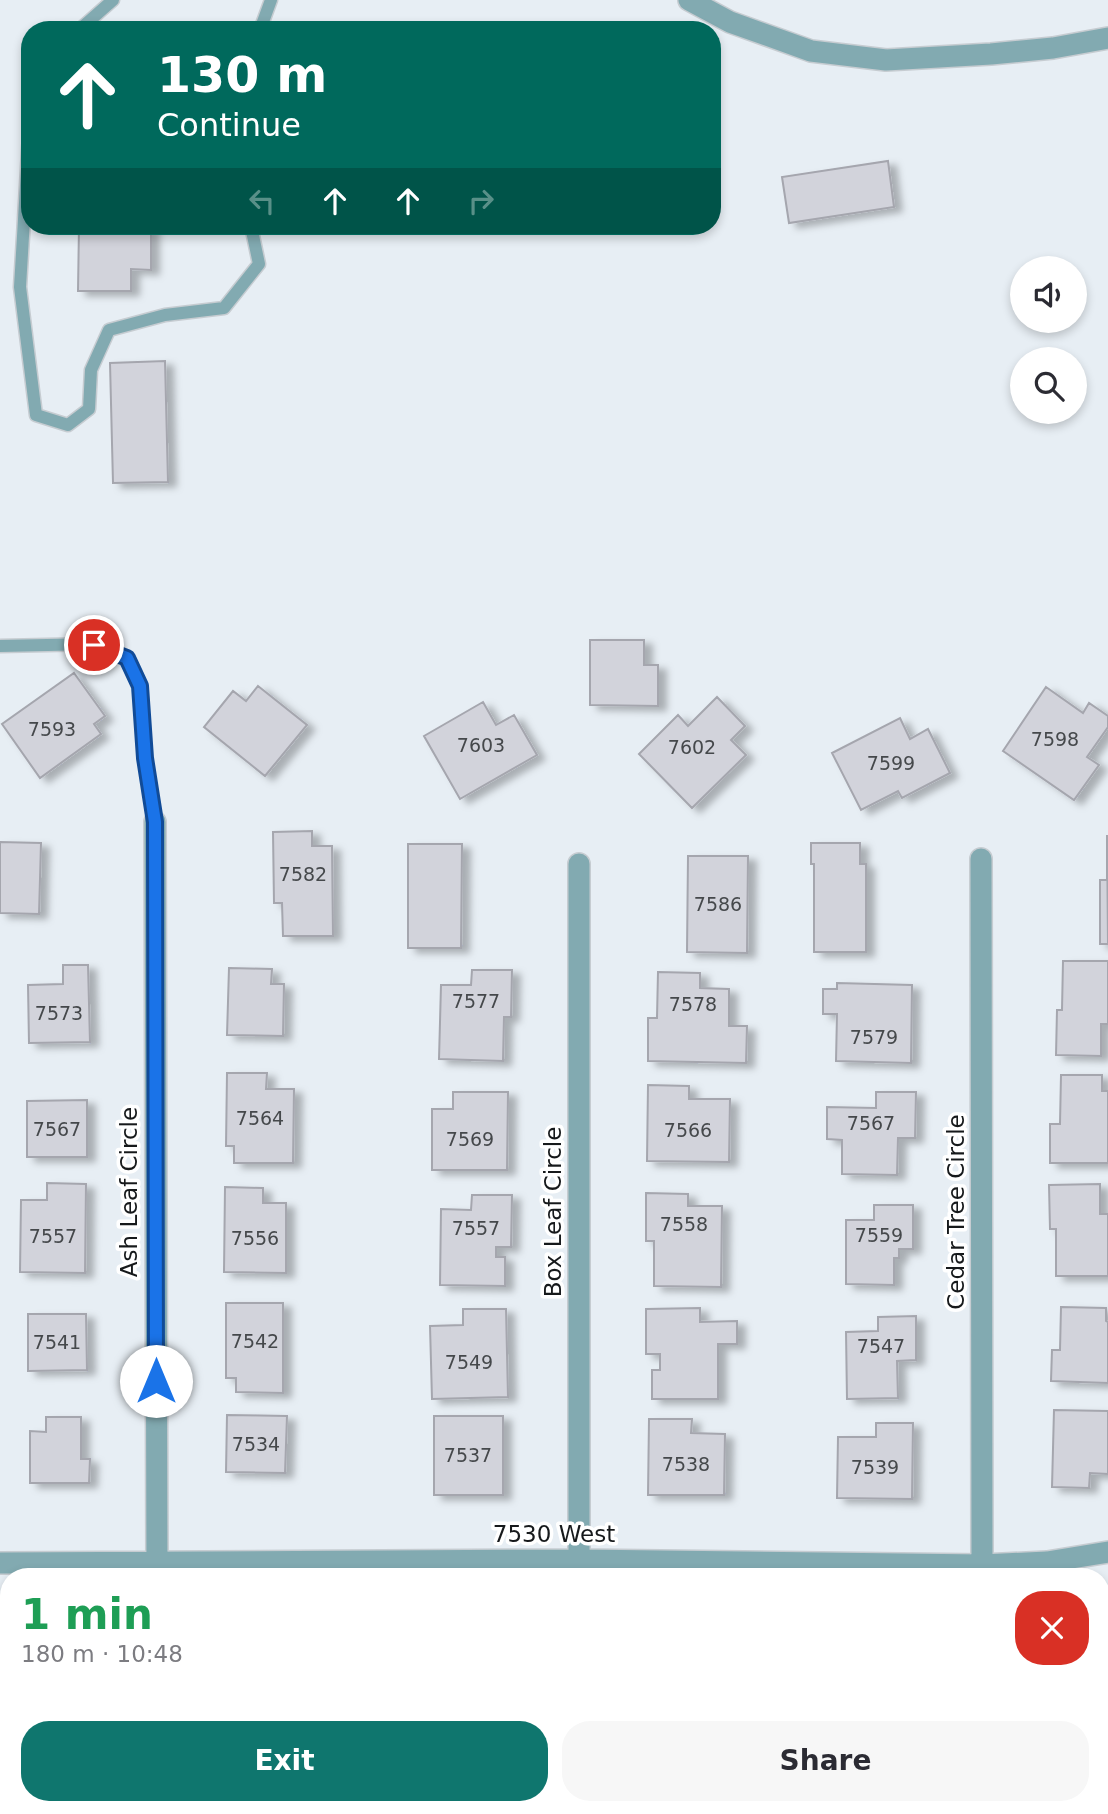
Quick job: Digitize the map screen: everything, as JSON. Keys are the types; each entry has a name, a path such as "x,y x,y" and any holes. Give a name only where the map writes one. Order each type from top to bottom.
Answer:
{"street":[{"path":"690,0 730,22 811,51 886,60 1053,48 1108,38"},
{"name":"Ash Leaf Circle","path":"155,822 157,1568"},
{"name":"Cedar Tree Circle","path":"982,859 982,1564"},
{"name":"Box Leaf Circle","path":"579,864 579,1560"},
{"name":"7530 West","path":"204,1568 579,1560 982,1564 1047,1562 1108,1552"},
{"name":"7530 West","path":"0,1563 131,1568"}],"lane":[{"path":"89,21 113,0"},
{"path":"263,21 271,0"},
{"path":"24,235 20,287 36,415 68,425 89,409 91,370 109,330 165,315 224,308 259,264 253,235"},
{"path":"0,646 94,645 127,658 140,686 145,758 155,822"}],"building":[{"path":"888,161 894,207 789,223 782,177"},
{"path":"79,235 151,235 151,270 131,269 131,291 78,291"},
{"path":"165,361 168,482 113,483 110,363"},
{"path":"590,640 644,640 644,665 658,665 658,706 590,705"},
{"path":"74,673 105,716 94,724 101,734 40,778 2,724"},
{"path":"258,686 307,725 265,776 204,727 233,691 246,701"},
{"path":"1046,687 1083,713 1089,703 1108,716 1108,727 1087,757 1099,765 1074,800 1003,751"},
{"path":"717,697 745,726 731,740 746,755 692,808 639,754 678,715 688,726"},
{"path":"483,702 496,725 514,715 537,755 460,799 424,736"},
{"path":"900,718 910,739 928,729 950,773 902,798 898,791 861,810 832,753"},
{"path":"312,831 312,846 332,846 333,936 283,936 282,903 274,903 273,832"},
{"path":"1107,835 1108,944 1100,944 1100,880 1107,880"},
{"path":"0,842 41,843 39,914 0,913"},
{"path":"811,843 860,843 860,864 866,864 866,952 814,952 814,864 811,864"},
{"path":"408,844 462,844 461,948 408,948"},
{"path":"688,856 748,856 747,953 687,952"},
{"path":"1063,961 1108,961 1108,1024 1101,1024 1101,1056 1056,1055 1057,1010 1062,1010"},
{"path":"63,965 88,965 90,1042 29,1043 28,985 63,984"},
{"path":"229,968 272,969 271,984 284,984 283,1036 227,1035"},
{"path":"472,970 512,970 511,1017 504,1017 503,1061 439,1059 441,985 471,985"},
{"path":"658,972 700,973 700,988 729,989 729,1026 747,1026 746,1063 648,1061 648,1018 657,1018"},
{"path":"837,983 912,985 911,1063 836,1061 837,1014 823,1014 823,989 837,989"},
{"path":"227,1073 267,1073 266,1089 294,1089 293,1163 234,1163 234,1146 226,1146"},
{"path":"1061,1075 1102,1075 1102,1091 1108,1091 1108,1163 1050,1163 1050,1124 1060,1124"},
{"path":"648,1085 689,1086 689,1099 730,1099 729,1162 647,1161"},
{"path":"453,1092 508,1092 507,1170 432,1170 432,1109 453,1109"},
{"path":"876,1092 916,1092 915,1138 898,1138 897,1175 842,1174 842,1140 827,1139 827,1107 876,1108"},
{"path":"87,1100 87,1157 27,1157 27,1101"},
{"path":"47,1183 86,1184 85,1273 20,1272 21,1200 47,1200"},
{"path":"1100,1184 1100,1214 1108,1214 1108,1276 1056,1276 1056,1229 1050,1229 1049,1185"},
{"path":"225,1187 263,1188 263,1203 286,1203 286,1273 224,1272"},
{"path":"646,1193 688,1194 688,1206 722,1206 721,1287 654,1286 654,1241 646,1241"},
{"path":"472,1195 512,1195 511,1247 496,1247 496,1257 505,1257 505,1286 440,1285 441,1209 471,1210"},
{"path":"874,1205 913,1205 913,1249 899,1249 899,1258 894,1258 894,1285 846,1284 846,1220 874,1220"},
{"path":"226,1303 283,1303 283,1393 236,1392 236,1378 226,1378"},
{"path":"1061,1307 1106,1308 1108,1383 1051,1381 1052,1350 1060,1350"},
{"path":"700,1308 700,1322 737,1321 737,1344 718,1344 718,1399 652,1399 652,1370 660,1370 660,1354 646,1354 646,1309"},
{"path":"463,1309 506,1309 508,1397 432,1399 430,1326 463,1325"},
{"path":"28,1314 86,1314 87,1370 28,1371"},
{"path":"916,1316 916,1360 897,1361 898,1398 847,1399 846,1332 878,1331 878,1317"},
{"path":"1054,1410 1108,1411 1108,1474 1090,1473 1089,1488 1052,1487"},
{"path":"227,1415 287,1416 285,1473 226,1472"},
{"path":"434,1416 503,1416 503,1495 434,1495"},
{"path":"46,1417 81,1417 81,1459 90,1459 89,1483 30,1483 30,1431 46,1432"},
{"path":"649,1419 692,1419 691,1433 725,1434 724,1495 648,1495"},
{"path":"876,1423 913,1423 912,1499 837,1498 838,1437 876,1437"}],"route":[{"path":"94,645 127,658 140,686 145,758 155,822 156,1381"}]}
